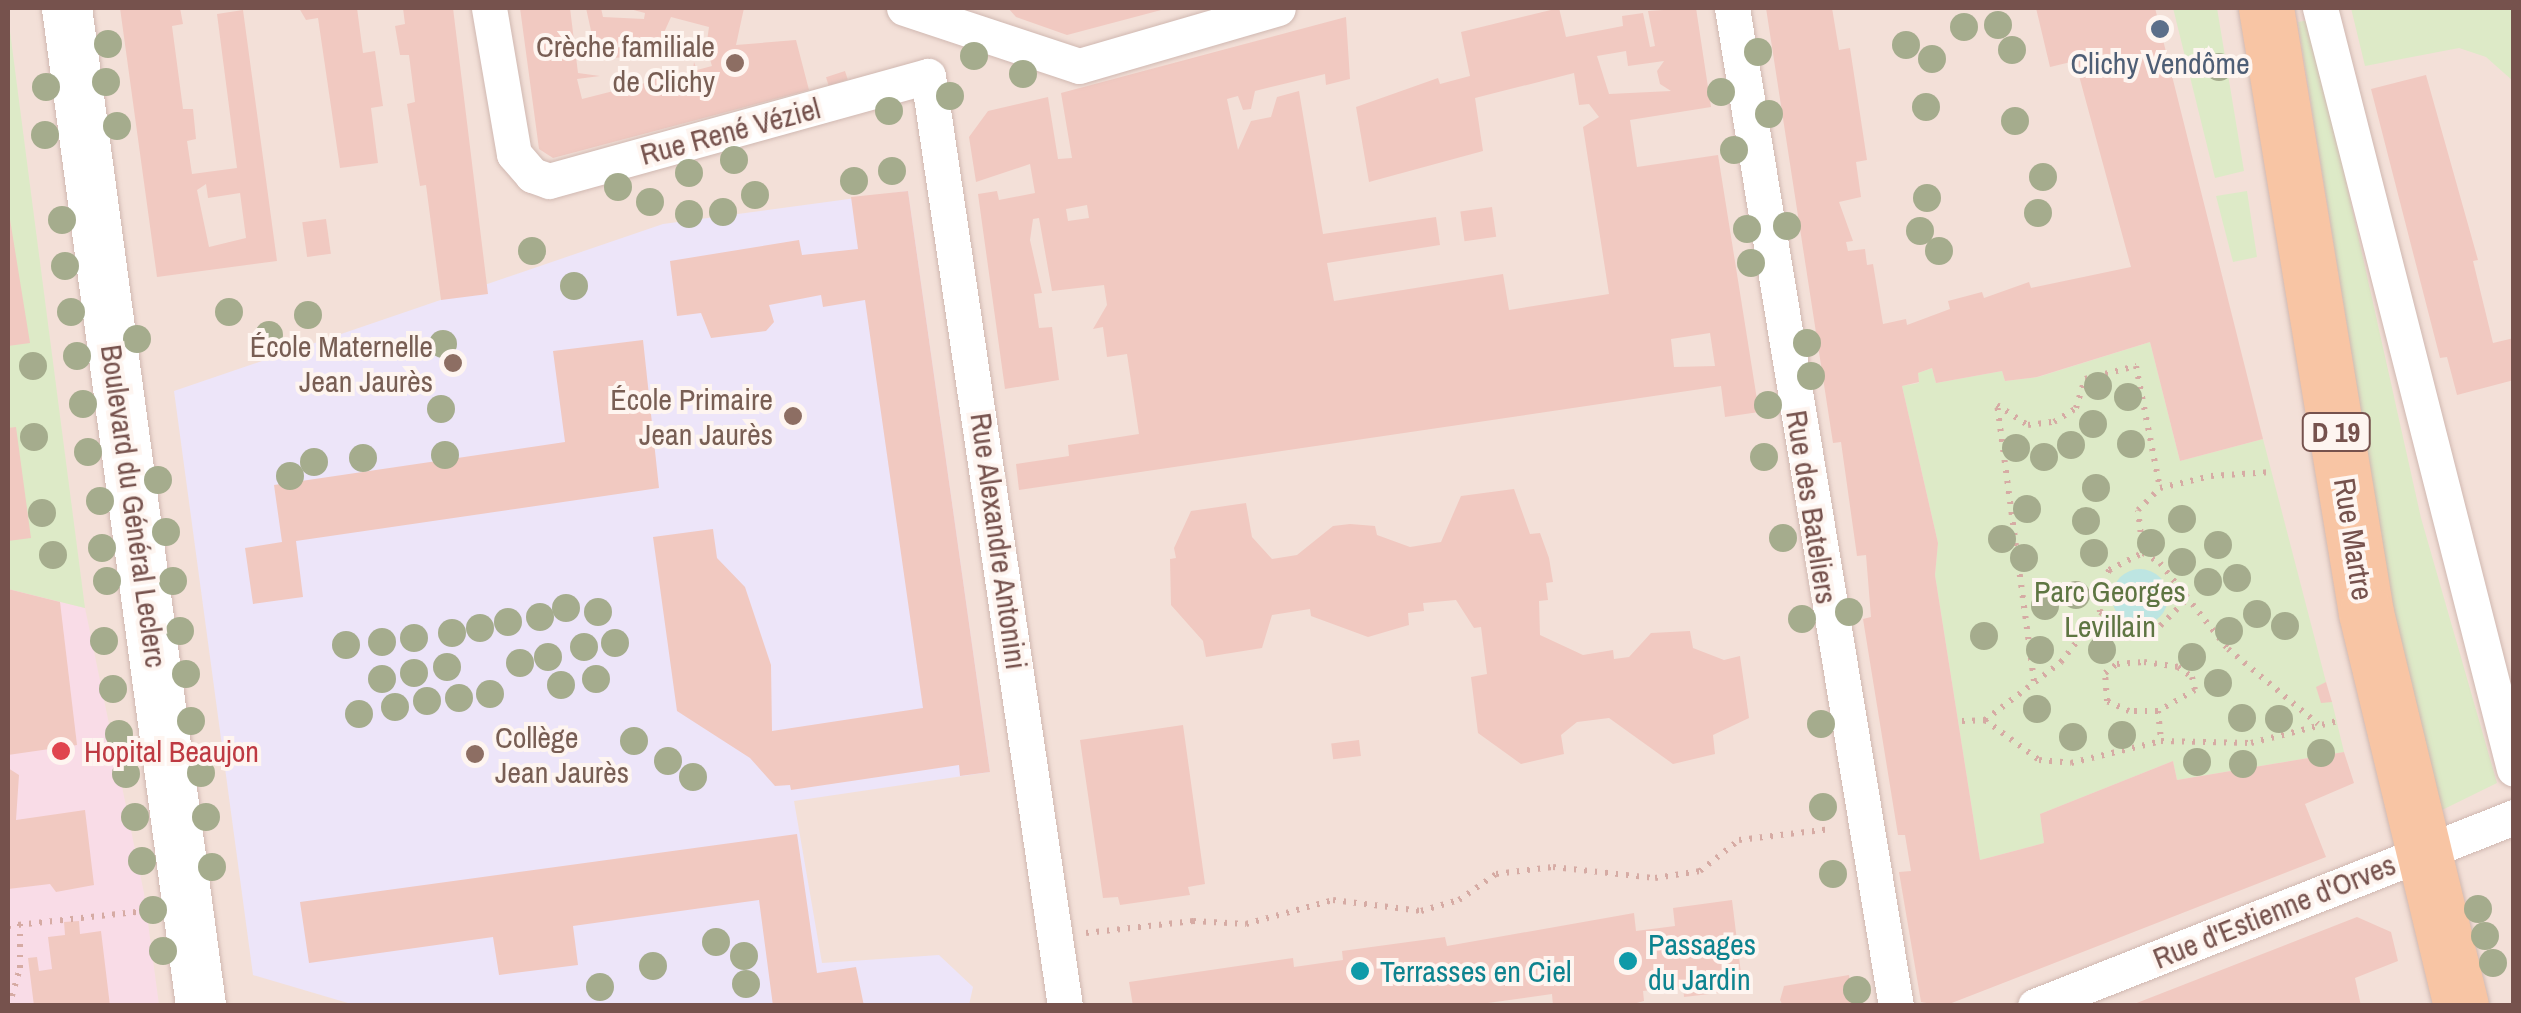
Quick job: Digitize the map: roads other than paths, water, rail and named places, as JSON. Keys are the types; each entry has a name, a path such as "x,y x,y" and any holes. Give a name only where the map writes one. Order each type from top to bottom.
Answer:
{"main road":[{"name":"Boulevard du Général Leclerc","path":"67,8 201,1006"},
{"name":"Rue Martre","path":"2266,8 2366,613 2460,1006"}],"street":[{"name":"Rue René Véziel","path":"490,8 514,154 532,175 549,180 928,76"},
{"path":"904,8 959,18 1079,66 1261,10"},
{"name":"Rue des Bateliers","path":"1732,8 1862,826 1896,1006"},
{"path":"2320,8 2514,770"},
{"path":"928,76 959,18"},
{"name":"Rue Alexandre Antonini","path":"928,76 1066,1006"},
{"name":"Rue d'Estienne d'Orves","path":"2035,1006 2514,817"}],"water":[{"path":"2140,569 2159,578 2168,597 2159,616 2140,625 2121,616 2112,597 2121,578"}],"place":[{"name":"Clichy Vendôme","path":"2160,29"},
{"name":"Crèche familiale de Clichy","path":"735,63"},
{"name":"École Maternelle Jean Jaurès","path":"453,363"},
{"name":"École Primaire Jean Jaurès","path":"793,416"},
{"name":"Hopital Beaujon","path":"61,751"},
{"name":"Collège Jean Jaurès","path":"475,754"},
{"name":"Passages du Jardin","path":"1628,961"},
{"name":"Terrasses en Ciel","path":"1360,971"}],"park label":[{"name":"Parc Georges Levillain","path":"2110,608"}]}
